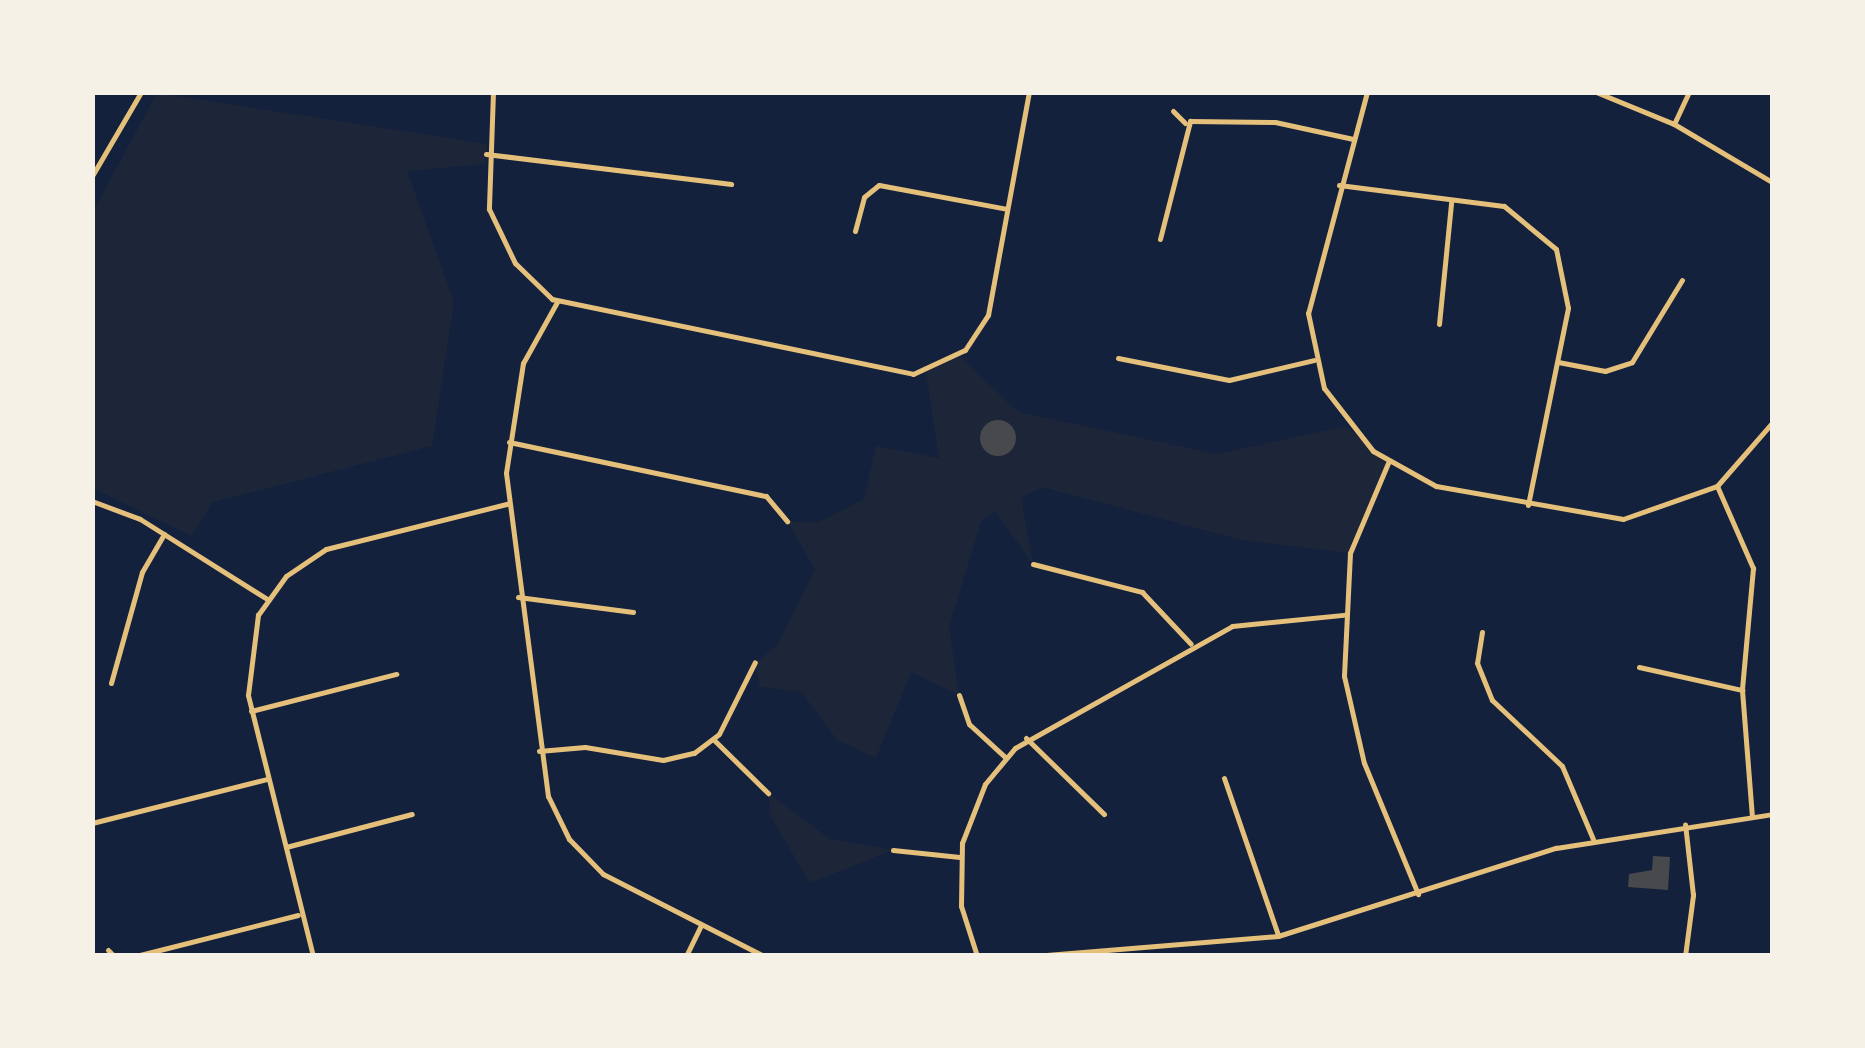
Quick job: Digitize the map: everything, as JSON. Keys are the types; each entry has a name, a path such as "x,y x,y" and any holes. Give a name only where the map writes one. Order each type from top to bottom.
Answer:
{"street":[{"path":"92,176 141,92"},
{"path":"493,92 486,154 500,239 557,302 887,372 926,372 982,328 1029,92"},
{"path":"1367,92 1310,280 1314,360 1346,426 1388,464 1428,483 1528,505 1624,518 1717,486 1772,422"},
{"path":"1596,92 1674,124 1772,182"},
{"path":"1674,124 1689,92"},
{"path":"1173,110 1186,124"},
{"path":"1186,124 1259,120 1353,139"},
{"path":"1160,239 1186,124"},
{"path":"486,154 731,184"},
{"path":"856,231 864,198 886,184 1007,209"},
{"path":"1339,186 1516,211 1556,250 1569,292 1528,505"},
{"path":"1439,324 1452,203"},
{"path":"1558,362 1605,371 1632,362 1682,280"},
{"path":"557,302 523,363 508,442 507,504 539,751 557,819 583,856 700,925 764,956"},
{"path":"1118,358 1229,380 1314,360"},
{"path":"508,442 766,496 787,521"},
{"path":"1388,464 1354,536 1343,615 1352,722 1418,894"},
{"path":"1717,486 1752,568 1742,690 1752,816"},
{"path":"92,502 164,534 267,600"},
{"path":"314,956 298,915 286,847 251,711 248,648 267,600 326,549 507,504"},
{"path":"111,683 142,572 164,534"},
{"path":"1033,564 1142,592 1190,644"},
{"path":"518,597 633,612"},
{"path":"977,956 960,857 977,800 1005,758 1026,738 1190,644 1256,618 1343,615"},
{"path":"1482,632 1477,663 1492,700 1562,766 1593,839"},
{"path":"539,751 585,747 663,760 714,740 755,662"},
{"path":"1640,668 1742,690"},
{"path":"251,711 396,674"},
{"path":"959,695 969,724 1005,758"},
{"path":"1026,738 1104,814"},
{"path":"714,740 768,793"},
{"path":"92,824 268,778"},
{"path":"1224,778 1278,936"},
{"path":"286,847 412,814"},
{"path":"1034,956 1278,936 1593,839 1772,814"},
{"path":"1685,824 1693,895 1685,956"},
{"path":"893,850 960,857"},
{"path":"136,956 298,915"},
{"path":"686,956 700,925"},
{"path":"419,956 452,956"}],"shaded area":[{"path":"157,93 487,144 485,164 407,171 454,302 432,446 213,502 191,536 93,488 92,213"},
{"path":"959,355 1018,412 1217,454 1346,426 1388,463 1350,553 1242,540 1042,487 1021,498 1033,564 995,511 981,522 949,626 959,695 911,672 876,758 837,740 801,692 760,687 755,662 777,646 815,569 787,521 817,523 864,499 876,446 939,458 926,372"},
{"path":"768,793 830,839 893,850 810,883 771,817"}],"building":[{"path":"998,420 1010,426 1016,438 1010,450 998,456 986,450 980,438 986,426"},
{"path":"1653,856 1670,857 1668,890 1628,887 1629,874 1652,870"}]}
